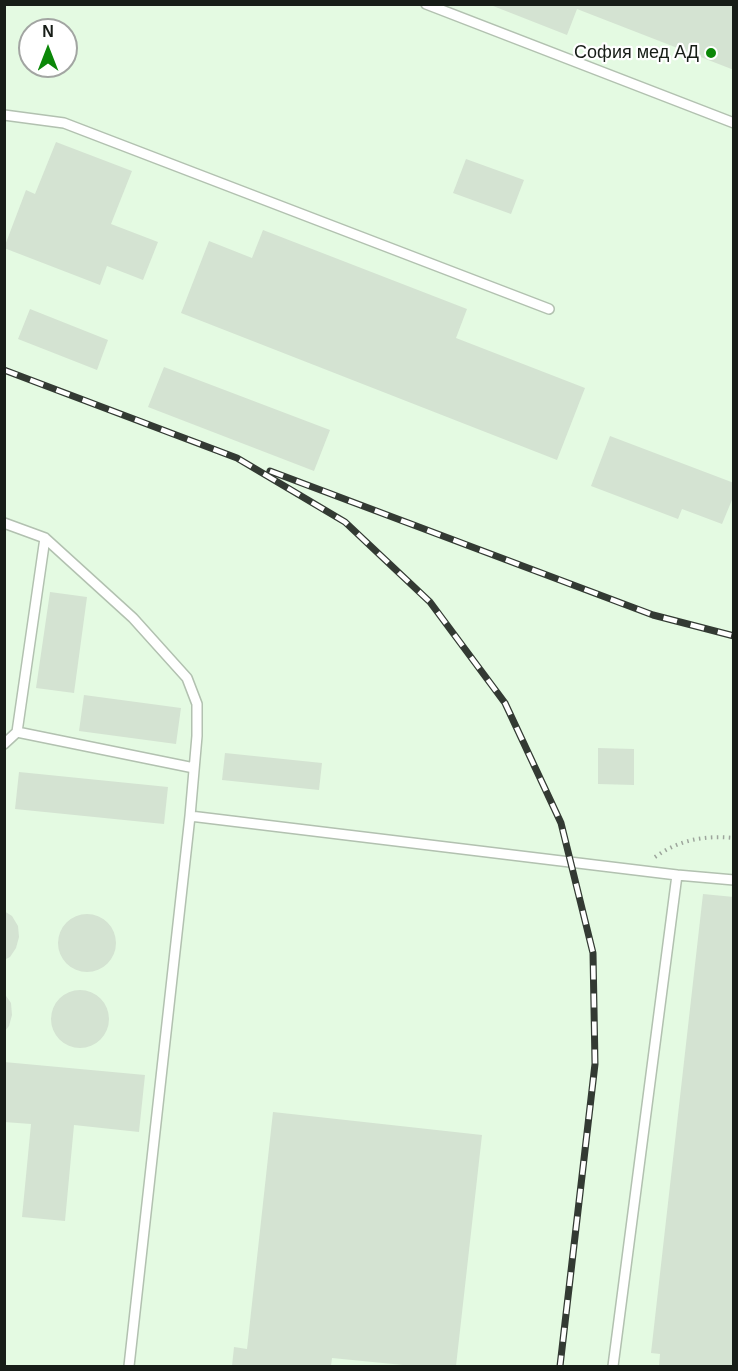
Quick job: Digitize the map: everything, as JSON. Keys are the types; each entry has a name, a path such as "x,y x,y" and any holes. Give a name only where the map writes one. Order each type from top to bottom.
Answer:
{"lane":[{"path":"426,4 734,123"},
{"path":"4,114 64,123 549,309"},
{"path":"4,523 45,538 133,618 187,678 197,704 197,736 190,816 129,1366"},
{"path":"4,744 17,732 45,538"},
{"path":"17,732 194,768"},
{"path":"190,816 734,880"},
{"path":"613,1366 677,875"}],"path":[{"path":"637,870 668,848 690,840 712,836 734,838"}],"shaded area":[{"path":"5,5 733,5 733,1366 5,1366"}],"building":[{"name":"София мед АД","path":"488,4 734,4 734,70 577,9 567,35"},
{"path":"56,142 132,171 111,224 158,242 143,280 107,266 100,285 4,248 26,190 35,194"},
{"path":"466,159 524,180 511,214 453,193"},
{"path":"263,230 467,309 456,338 585,388 557,460 181,313 209,241 252,258"},
{"path":"30,309 108,340 97,370 18,339"},
{"path":"164,367 330,430 314,471 148,407"},
{"path":"610,436 734,483 734,495 722,524 682,509 678,519 591,486"},
{"path":"50,592 87,597 74,693 36,688"},
{"path":"84,695 181,708 176,744 79,731"},
{"path":"598,748 634,749 634,785 598,784"},
{"path":"225,753 322,763 319,790 222,780"},
{"path":"19,772 168,787 164,824 15,809"},
{"path":"703,894 734,897 734,1366 659,1366 660,1354 651,1353"},
{"path":"4,911 12,916 18,926 19,937 16,948 10,957 4,960"},
{"path":"87,914 98,916 111,927 116,943 114,954 103,967 87,972 76,970 63,959 58,943 60,932 71,919"},
{"path":"80,990 91,992 104,1003 109,1019 107,1030 96,1043 80,1048 69,1046 56,1035 51,1019 53,1008 64,995"},
{"path":"4,993 11,1003 12,1015 9,1026 4,1032"},
{"path":"4,1062 145,1075 139,1132 74,1125 65,1221 22,1217 31,1124 4,1122"},
{"path":"273,1112 482,1135 456,1366 413,1366 332,1358 331,1366 232,1366 234,1347 247,1349"}],"railway":[{"path":"4,370 237,458 345,522 430,602 505,703 561,823 593,953 595,1064 560,1366"},
{"path":"270,471 653,615 734,636"}],"place":[{"name":"София мед АД","path":"711,53"}]}
